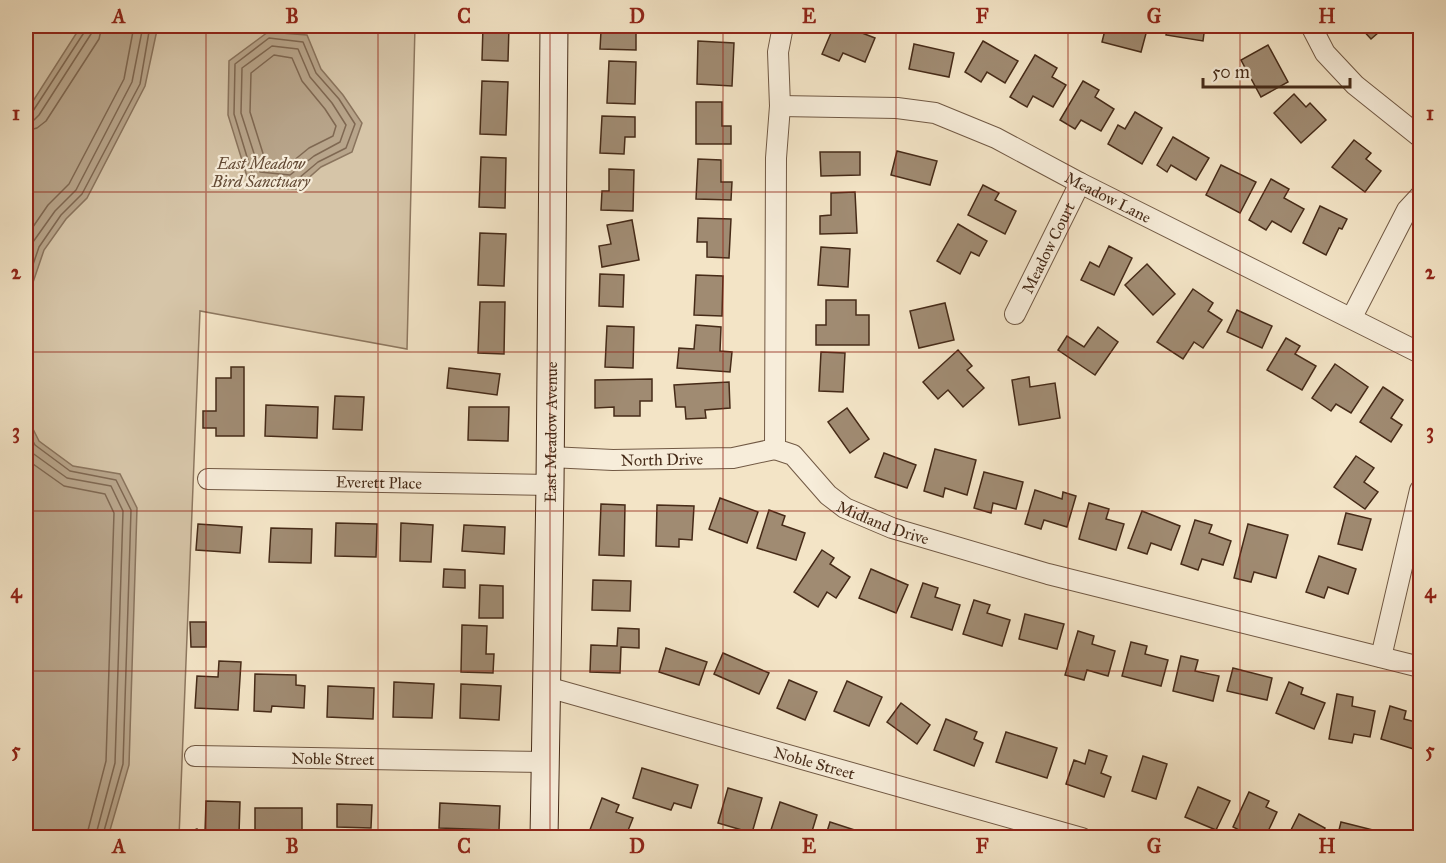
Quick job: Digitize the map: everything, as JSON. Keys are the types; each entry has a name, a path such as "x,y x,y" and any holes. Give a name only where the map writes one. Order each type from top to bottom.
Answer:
{"street":[{"name":"East Meadow Avenue","path":"544,837 554,26"},
{"path":"775,449 776,158 780,106 778,52 783,26"},
{"path":"1311,26 1325,53 1355,85 1420,137"},
{"name":"Meadow Lane","path":"780,106 897,108 935,113 996,138 1080,183 1420,353"},
{"name":"Meadow Court","path":"1015,314 1080,183"},
{"path":"1352,317 1407,210 1420,196"},
{"name":"North Drive","path":"550,457 613,460 733,458 775,449"},
{"name":"Midland Drive","path":"775,449 793,455 828,495 846,508 892,528 1048,574 1420,667"},
{"name":"Everett Place","path":"208,479 550,485"},
{"path":"1381,657 1420,490"},
{"name":"Noble Street","path":"547,687 1082,837"},
{"name":"Noble Street","path":"195,756 544,762"}],"green space":[{"name":"East Meadow Bird Sanctuary","path":"26,26 415,26 407,349 200,311 179,837 26,837"}],"water":[{"path":"81,26 156,26 157,30 145,86 87,198 66,219 44,250 26,303 26,112"},
{"path":"268,32 307,35 321,69 362,123 352,152 321,167 296,189 250,186 228,115 229,61"},
{"path":"26,415 39,441 73,466 120,474 137,508 129,765 108,837 26,837"}],"building":[{"path":"483,26 509,26 508,61 482,60"},
{"path":"611,26 636,26 636,50 600,49 601,31 611,32"},
{"path":"834,26 844,26 875,38 865,62 843,53 839,61 822,54"},
{"path":"1106,26 1148,26 1141,52 1102,42"},
{"path":"1168,26 1205,26 1203,41 1166,35"},
{"path":"1359,26 1386,26 1371,39"},
{"path":"698,41 734,43 732,86 697,84"},
{"path":"983,41 1018,61 1005,83 987,72 981,82 965,72"},
{"path":"914,44 954,53 949,77 909,69"},
{"path":"1268,45 1288,82 1261,97 1241,60"},
{"path":"1035,55 1057,68 1052,77 1066,85 1053,107 1033,96 1027,107 1010,97"},
{"path":"609,61 636,62 635,104 607,103"},
{"path":"482,81 508,82 506,135 480,134"},
{"path":"1083,81 1099,90 1095,97 1114,109 1101,131 1081,120 1075,129 1060,120"},
{"path":"1294,94 1306,107 1310,103 1326,120 1301,143 1274,113"},
{"path":"696,102 722,102 722,126 731,126 731,144 696,144"},
{"path":"1135,112 1162,128 1142,164 1108,144 1118,125 1125,129"},
{"path":"602,116 635,117 635,137 625,137 624,154 600,153"},
{"path":"1173,137 1209,158 1196,180 1171,165 1167,172 1157,165"},
{"path":"1354,140 1371,153 1366,159 1381,171 1365,192 1332,167"},
{"path":"897,151 937,161 930,185 891,175"},
{"path":"820,152 860,152 860,175 821,176"},
{"path":"481,157 506,158 505,208 479,207"},
{"path":"698,159 721,160 721,182 732,182 731,200 696,199"},
{"path":"1221,165 1256,182 1240,213 1206,195"},
{"path":"609,169 634,170 633,211 601,210 602,191 609,191"},
{"path":"1271,179 1289,189 1284,198 1304,209 1291,232 1272,221 1266,230 1249,220"},
{"path":"983,185 999,193 995,200 1016,211 1005,234 968,215"},
{"path":"855,192 857,233 820,234 820,216 831,215 831,193"},
{"path":"1320,206 1347,219 1342,229 1339,228 1326,255 1303,243"},
{"path":"698,218 731,219 729,258 707,257 707,242 697,242"},
{"path":"632,220 639,260 602,267 599,246 611,244 607,225"},
{"path":"958,224 987,241 979,256 971,252 960,274 937,261"},
{"path":"480,233 506,234 504,286 478,285"},
{"path":"1109,246 1132,258 1114,295 1081,280 1090,262 1099,267"},
{"path":"821,247 850,249 848,287 818,285"},
{"path":"1147,264 1175,294 1153,315 1125,285"},
{"path":"600,274 624,275 623,307 599,306"},
{"path":"696,275 723,276 722,316 694,315"},
{"path":"1193,289 1213,303 1208,311 1222,320 1203,348 1194,342 1183,359 1157,342"},
{"path":"826,300 856,300 856,315 869,315 869,345 816,345 816,325 826,325"},
{"path":"480,302 505,302 504,354 478,353"},
{"path":"945,303 954,340 919,348 910,311"},
{"path":"1237,310 1272,326 1262,348 1227,332"},
{"path":"696,325 721,327 720,351 732,352 730,372 677,368 679,348 694,349"},
{"path":"607,326 634,327 633,368 605,367"},
{"path":"1098,327 1118,342 1095,375 1058,350 1067,336 1084,347"},
{"path":"1286,338 1300,346 1295,354 1316,366 1302,390 1267,370"},
{"path":"958,350 972,366 967,370 984,388 963,407 948,390 938,399 923,382"},
{"path":"821,352 845,353 843,392 819,391"},
{"path":"1335,364 1368,387 1351,413 1336,404 1331,411 1312,398"},
{"path":"231,367 244,367 244,436 216,436 216,428 203,428 203,411 216,411 216,378 231,378"},
{"path":"449,368 500,374 497,395 447,388"},
{"path":"1029,377 1030,387 1055,383 1060,418 1019,425 1012,380"},
{"path":"652,379 652,401 640,401 640,416 614,416 614,407 595,408 595,380"},
{"path":"729,382 730,408 705,410 706,418 686,419 685,407 676,407 674,385"},
{"path":"1383,387 1403,400 1391,418 1402,425 1391,442 1360,422"},
{"path":"335,396 364,397 362,430 333,429"},
{"path":"266,405 318,407 317,438 265,436"},
{"path":"469,407 509,407 508,441 468,440"},
{"path":"847,408 869,439 850,453 828,422"},
{"path":"935,449 976,460 967,495 945,488 943,497 924,491"},
{"path":"884,453 916,465 907,488 875,477"},
{"path":"1356,456 1374,468 1364,482 1378,492 1365,509 1334,487"},
{"path":"984,472 1023,482 1016,509 993,503 991,513 974,508"},
{"path":"1035,490 1062,499 1063,492 1076,496 1067,527 1044,520 1041,529 1025,524"},
{"path":"720,498 758,512 747,543 709,529"},
{"path":"1089,503 1109,509 1106,519 1124,524 1116,550 1079,539"},
{"path":"601,504 625,505 624,556 599,555"},
{"path":"657,505 694,506 692,540 679,539 679,547 656,546"},
{"path":"769,510 785,516 782,525 805,533 796,560 757,548"},
{"path":"1142,511 1180,526 1171,550 1151,543 1147,554 1128,548"},
{"path":"1346,513 1371,519 1362,550 1338,544"},
{"path":"1195,520 1212,525 1209,533 1231,541 1223,565 1202,559 1198,570 1181,564"},
{"path":"336,523 377,524 376,557 335,556"},
{"path":"401,523 433,525 431,562 400,561"},
{"path":"198,524 242,527 240,553 196,550"},
{"path":"1248,524 1288,535 1276,578 1254,572 1251,582 1234,578"},
{"path":"464,525 505,527 504,554 462,551"},
{"path":"271,528 312,529 311,563 269,562"},
{"path":"822,550 834,558 830,564 850,577 836,598 827,592 818,607 794,592"},
{"path":"1319,556 1356,569 1348,594 1328,587 1324,598 1306,592"},
{"path":"444,569 465,570 465,588 443,587"},
{"path":"871,569 908,585 896,613 859,598"},
{"path":"593,580 631,581 630,611 592,610"},
{"path":"923,583 938,588 935,597 960,605 952,630 911,617"},
{"path":"480,585 503,586 503,618 479,618"},
{"path":"974,600 990,605 987,613 1010,620 1002,646 963,634"},
{"path":"1025,614 1064,624 1057,649 1019,639"},
{"path":"190,622 206,622 206,647 191,647"},
{"path":"462,625 487,626 486,654 494,654 493,673 461,672"},
{"path":"618,628 639,629 639,648 621,647 620,673 590,672 591,645 617,646"},
{"path":"1078,631 1094,636 1092,644 1115,651 1108,676 1087,670 1084,680 1065,675"},
{"path":"1131,642 1147,646 1145,654 1168,660 1161,686 1122,676"},
{"path":"666,648 707,662 699,685 659,672"},
{"path":"723,653 769,673 759,694 714,674"},
{"path":"1181,656 1198,660 1195,671 1219,676 1213,701 1173,691"},
{"path":"219,661 241,662 238,710 195,708 197,676 218,677"},
{"path":"1233,668 1272,678 1267,700 1227,691"},
{"path":"255,674 296,675 296,685 305,686 304,708 272,706 271,712 254,711"},
{"path":"789,680 817,692 805,720 777,708"},
{"path":"847,681 882,697 869,726 834,711"},
{"path":"394,682 434,684 432,718 393,717"},
{"path":"1289,682 1303,688 1301,694 1325,703 1314,729 1276,713"},
{"path":"461,684 501,686 499,720 460,718"},
{"path":"328,686 374,688 373,719 327,717"},
{"path":"1337,694 1353,697 1352,706 1375,711 1370,737 1354,734 1352,743 1329,739"},
{"path":"901,703 930,725 917,744 887,722"},
{"path":"1390,706 1406,711 1404,719 1420,723 1420,751 1381,739"},
{"path":"946,719 977,732 974,739 983,743 974,766 934,750"},
{"path":"1006,732 1057,748 1047,778 996,762"},
{"path":"1089,750 1107,756 1101,773 1111,777 1104,797 1066,784 1074,760 1085,764"},
{"path":"1143,756 1167,764 1156,799 1132,791"},
{"path":"642,768 698,785 691,808 674,803 671,810 633,798"},
{"path":"1198,787 1230,801 1216,830 1185,817"},
{"path":"728,788 762,798 752,833 718,823"},
{"path":"1249,792 1269,801 1266,807 1277,812 1265,838 1255,838 1233,827"},
{"path":"602,798 619,805 616,812 633,818 625,838 596,838 588,835"},
{"path":"206,801 240,802 239,834 205,833"},
{"path":"780,802 817,815 810,838 769,836"},
{"path":"440,803 500,806 499,830 439,828"},
{"path":"337,804 372,805 371,828 337,827"},
{"path":"255,808 302,808 302,838 255,835"},
{"path":"1299,814 1325,828 1320,838 1287,838"},
{"path":"830,822 867,834 866,838 825,838"},
{"path":"1341,822 1377,831 1375,838 1337,838"},
{"path":"197,829 201,838 185,838 184,834"}]}
